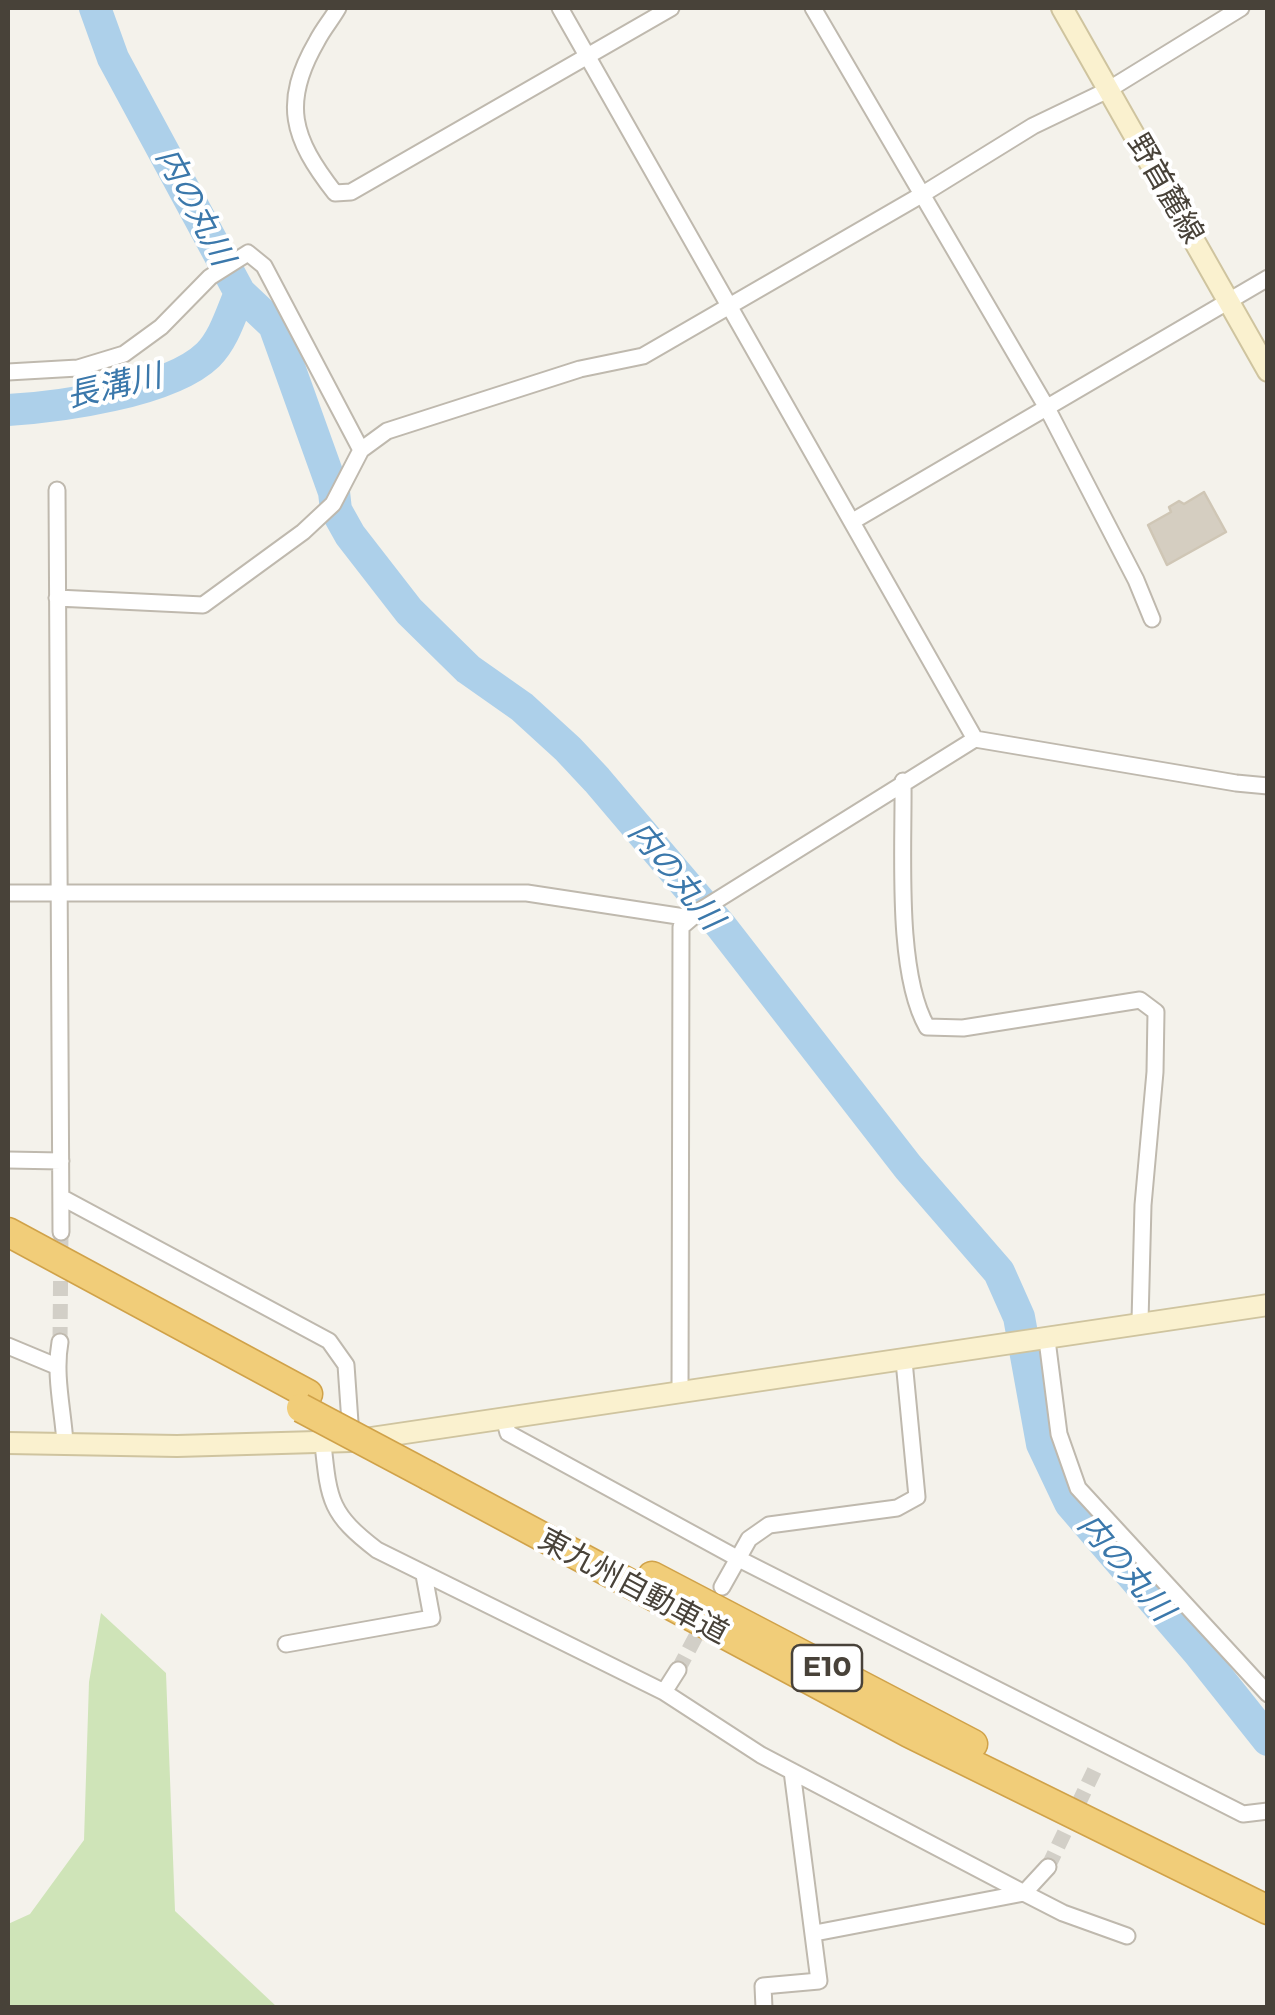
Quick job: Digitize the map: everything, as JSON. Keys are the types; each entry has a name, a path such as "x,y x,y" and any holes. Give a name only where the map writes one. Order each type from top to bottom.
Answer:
{"highway":[{"name":"東九州自動車道","path":"8,1232 304,1401"},
{"name":"東九州自動車道","path":"8,1248 1053,1786 1268,1910"},
{"name":"東九州自動車道","path":"1218,1878 1268,1892"}],"street":[{"path":"338,8 307,60 293,101 295,122 319,172 334,192 351,192 671,8"},
{"path":"560,8 975,739"},
{"path":"813,8 1047,408 1136,580 1152,619"},
{"name":"野首麓線","path":"1062,8 1268,371"},
{"path":"57,598 204,605 302,532 332,504 361,450 388,431 580,369 643,356 1033,126 1108,90 1240,8"},
{"path":"8,372 78,368 124,354 161,327 210,277 248,254 264,266 361,450"},
{"path":"853,521 1268,278"},
{"path":"57,490 60,1232"},
{"path":"680,1392 681,927 902,781 975,739 1236,784 1268,786"},
{"path":"902,781 906,941 917,1010 927,1027 963,1028 1140,1000 1156,1012 1143,1205 1140,1321"},
{"path":"8,893 527,894 691,918"},
{"path":"8,1160 61,1161"},
{"path":"61,1197 329,1341 346,1364 351,1441"},
{"path":"8,1443 351,1441 1268,1305"},
{"path":"1048,1340 1058,1434 1078,1488 1268,1694"},
{"path":"60,1342 56,1366 62,1389 65,1444"},
{"path":"8,1346 56,1366"},
{"path":"722,1587 749,1539 769,1525 897,1508 917,1497 904,1360"},
{"path":"504,1418 508,1433 738,1558 1243,1814 1268,1811"},
{"path":"323,1444 328,1487 336,1510 348,1528 378,1550 664,1692 792,1772 1024,1893 1127,1936"},
{"path":"286,1644 432,1618 424,1575"},
{"path":"664,1692 678,1670"},
{"path":"1097,1765 1106,1746"},
{"path":"764,2008 764,1986 819,1981 792,1772"},
{"path":"815,1934 1024,1893 1048,1867"}],"green space":[{"path":"101,1613 166,1673 175,1911 277,2007 8,2007 8,1924 30,1914 84,1840 89,1682"}],"building":[{"path":"1204,492 1226,532 1167,565 1148,525 1171,512 1169,507 1179,501 1184,504"}],"waterway":[{"name":"内の丸川","path":"95,8 113,58 240,293 274,325 334,492 336,510 350,535 409,611 468,669 522,707 597,780 721,926 908,1167 999,1272 1019,1317 1042,1444 1070,1503 1268,1740"},
{"name":"長溝川","path":"8,410 113,395 191,368 218,342 240,293"}],"tunnel":[{"path":"60,1342 61,1232"},
{"path":"678,1670 722,1587"},
{"path":"1048,1867 1097,1765"}]}
